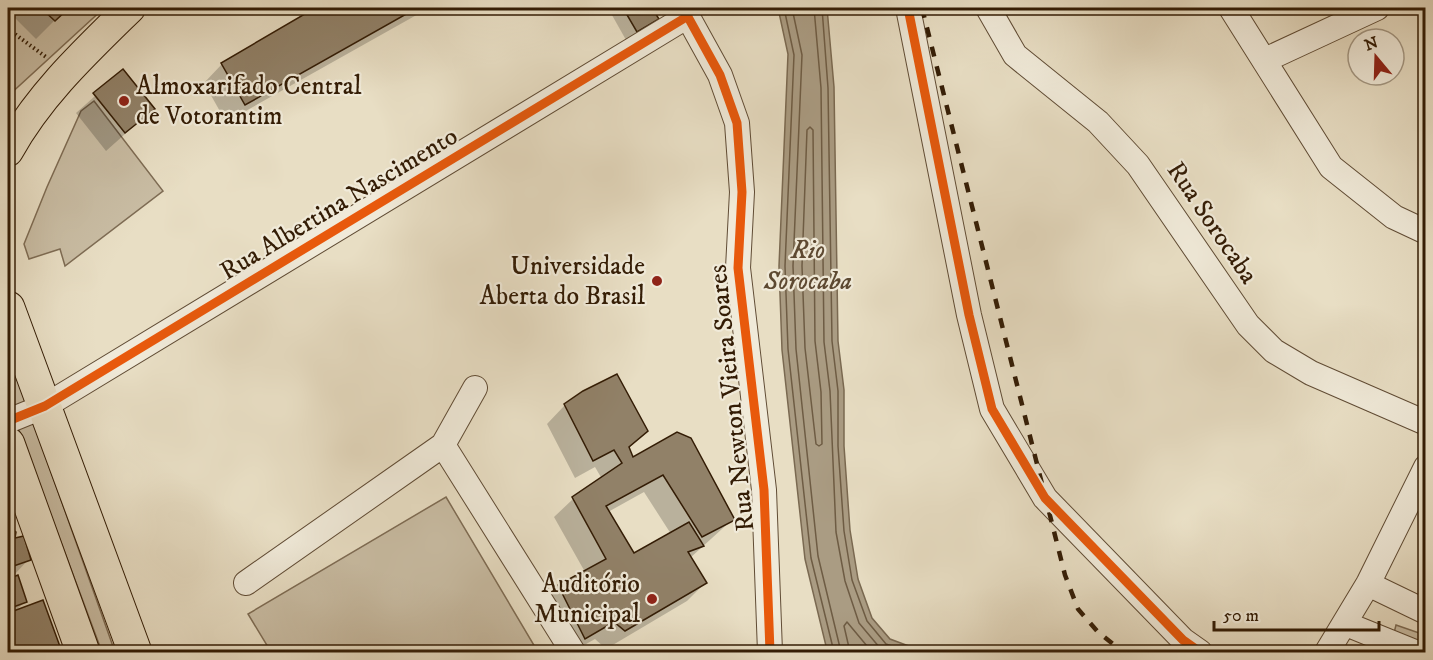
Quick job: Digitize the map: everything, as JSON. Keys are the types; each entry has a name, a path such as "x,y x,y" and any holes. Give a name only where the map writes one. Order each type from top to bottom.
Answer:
{"highway":[{"path":"8,308 16,336 45,406 135,652"},
{"path":"10,462 82,652"}],"main road":[{"path":"8,151 26,118 66,72 130,8"}],"street":[{"path":"908,8 969,315 992,410 1045,498 1183,640 1200,652"},
{"name":"Rua Sorocaba","path":"988,8 1015,55 1098,122 1138,165 1248,326 1274,351 1311,373 1425,423"},
{"path":"1231,8 1331,167 1394,217 1425,232"},
{"path":"1265,60 1377,8"},
{"name":"Rua Albertina Nascimento","path":"8,421 45,406 686,12"},
{"name":"Rua Newton Vieira Soares","path":"686,12 720,75 736,123 742,192 738,268 764,490 770,652"},
{"path":"246,583 443,445 475,388"},
{"path":"443,445 573,652"},
{"path":"1327,652 1346,624 1368,584 1425,467"},
{"path":"1368,584 1425,612"},
{"path":"1346,624 1415,652"}],"path":[{"path":"8,29 66,72"}],"shaded area":[{"path":"8,8 104,8 8,96"},
{"path":"94,101 163,191 65,266 60,249 29,259 24,244 47,187 81,111"},
{"path":"8,348 27,405 13,410 8,395"},
{"path":"32,418 115,652 102,652 16,422"},
{"path":"446,497 538,652 271,652 248,614"},
{"path":"1396,625 1425,635 1425,648 1394,633"}],"water":[{"name":"Rio Sorocaba","path":"778,8 827,8 834,87 838,341 844,390 844,446 850,530 858,579 872,618 890,639 914,648 939,647 956,652 829,652 826,646 805,559 782,350 779,266 788,54"}],"building":[{"path":"41,8 69,8 55,21"},
{"path":"315,8 417,8 245,105 221,63"},
{"path":"623,8 652,8 659,19 637,32"},
{"name":"Almoxarifado Central de Votorantim","path":"123,69 155,109 125,133 93,93"},
{"path":"617,374 648,431 629,447 633,457 677,432 691,438 735,520 702,537 663,475 606,506 634,553 689,522 704,546 688,552 707,583 625,631 614,622 585,639 558,585 606,559 572,497 622,463 614,450 593,461 564,404 583,391"},
{"path":"9,515 9,526 16,532 15,538 24,536 31,560 8,568"},
{"path":"18,575 27,602 8,609 8,579"},
{"path":"43,600 62,652 8,652 8,613"}],"railway":[{"path":"922,8 1065,575 1078,609 1097,631 1123,652"}],"cycle path":[{"path":"683,8 720,75 737,123 742,192 738,268 764,490 770,652"},
{"path":"908,8 969,315 992,409 1045,498 1183,640 1200,652"},
{"path":"8,421 45,406 688,16"}],"place":[{"name":"Almoxarifado Central de Votorantim","path":"124,101"},
{"name":"Universidade Aberta do Brasil","path":"657,281"},
{"name":"Auditório Municipal","path":"652,599"}]}
